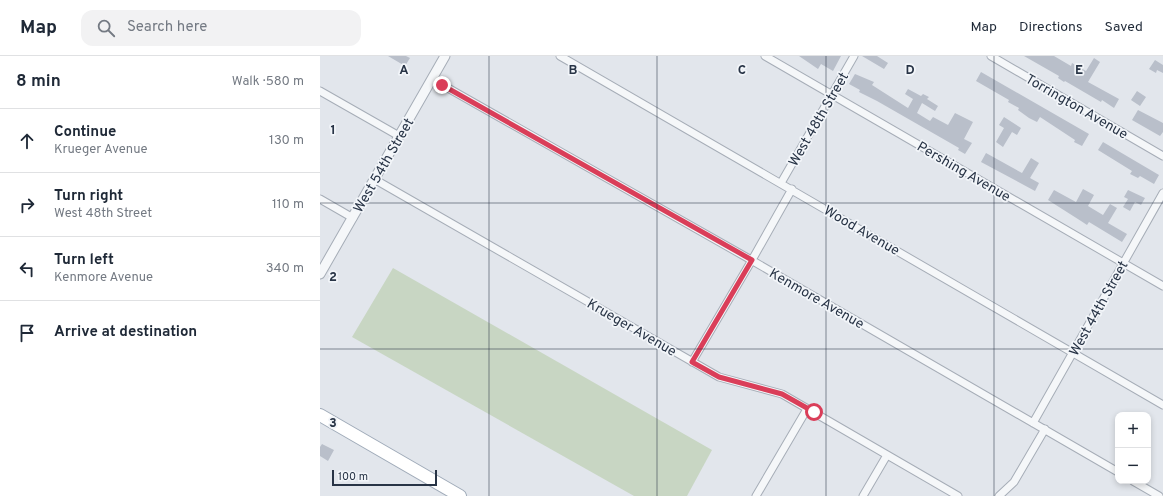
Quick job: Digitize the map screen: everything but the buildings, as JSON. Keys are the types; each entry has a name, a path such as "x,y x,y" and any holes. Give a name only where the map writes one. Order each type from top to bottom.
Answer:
{"main road":[{"path":"320,415 460,496"}],"street":[{"name":"West 54th Street","path":"320,274 445,56"},
{"name":"Wood Avenue","path":"560,56 781,182 1163,405"},
{"name":"Pershing Avenue","path":"765,56 1163,286"},
{"name":"West 48th Street","path":"781,182 854,56"},
{"name":"Torrington Avenue","path":"991,56 1163,156"},
{"name":"Kenmore Avenue","path":"432,79 752,260 1115,470"},
{"path":"320,91 399,136"},
{"name":"Krueger Avenue","path":"374,179 719,377 782,394 958,496"},
{"name":"West 48th Street","path":"692,362 792,189"},
{"name":"West 44th Street","path":"1033,422 1163,193"},
{"path":"320,199 353,218"},
{"path":"756,496 807,408"},
{"path":"999,496 1014,482 1044,429"},
{"path":"863,496 887,455"},
{"path":"1138,484 1159,496"}],"green space":[{"path":"393,268 712,450 687,496 634,496 352,337"}],"route":[{"path":"442,85 752,260 692,362 719,377 782,394 814,412"}]}
